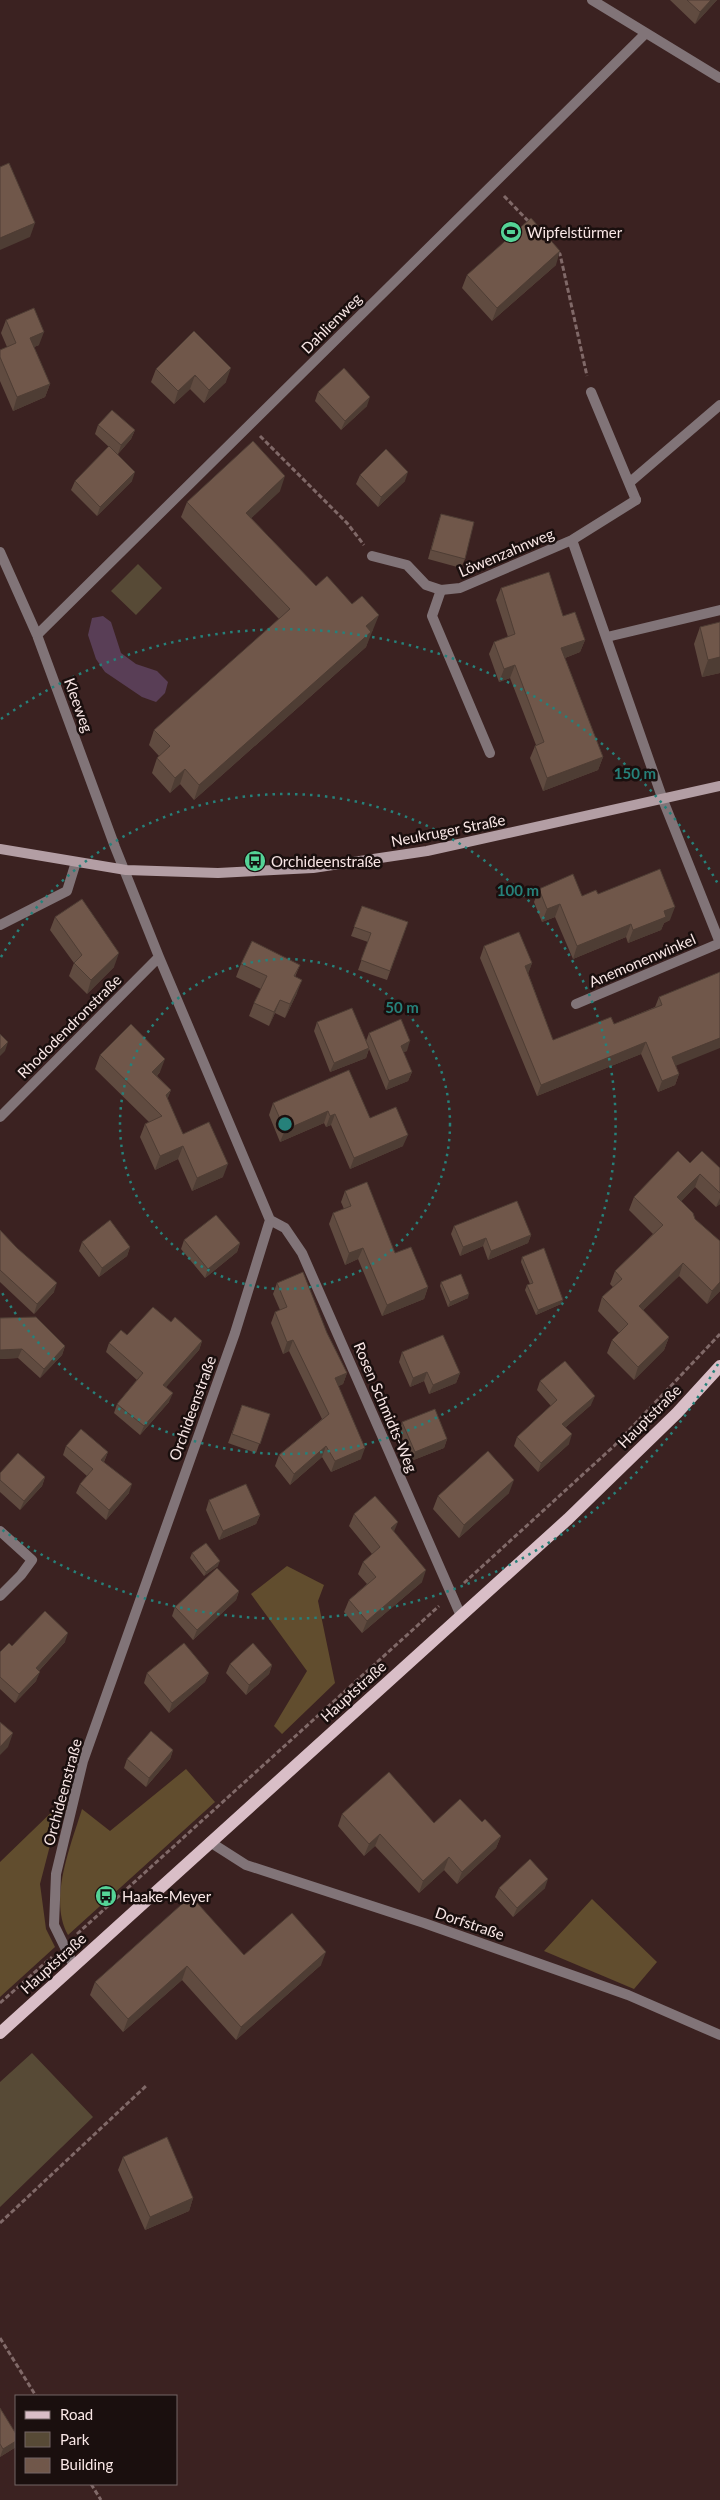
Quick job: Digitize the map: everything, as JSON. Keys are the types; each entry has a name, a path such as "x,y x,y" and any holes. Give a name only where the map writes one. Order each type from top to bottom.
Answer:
{"main road":[{"name":"Hauptstraße","path":"0,2032 574,1512 677,1413 720,1366"}],"street":[{"path":"592,0 720,78"},
{"name":"Dahlienweg","path":"37,635 646,33"},
{"path":"591,392 629,483 720,405"},
{"name":"Löwenzahnweg","path":"440,590 460,588 572,540 636,500 629,483"},
{"name":"Löwenzahnweg","path":"572,540 664,800"},
{"name":"Kleeweg","path":"0,552 37,635 126,870"},
{"path":"372,556 407,565 426,585 440,590 432,616 490,753"},
{"path":"607,637 720,610"},
{"name":"Neukruger Straße","path":"0,849 126,870 218,873 313,868 427,851 664,800 720,786"},
{"name":"Anemonenwinkel","path":"576,1004 720,943 664,800"},
{"path":"0,925 67,891 76,862"},
{"path":"126,870 159,957 270,1220"},
{"name":"Rhododendronstraße","path":"0,1116 159,957"},
{"name":"Rosen Schmidts-Weg","path":"270,1220 285,1228 302,1253 461,1616"},
{"name":"Orchideenstraße","path":"74,1966 54,1925 56,1874 83,1762 235,1333 270,1220"},
{"path":"0,1531 32,1560 21,1575 0,1596"},
{"name":"Dorfstraße","path":"210,1842 246,1865 424,1923 628,1995 720,2035"}],"path":[{"path":"493,185 533,227"},
{"path":"554,247 560,254 591,392"},
{"path":"250,425 347,523 372,556"},
{"path":"0,2003 198,1825"},
{"path":"0,2223 147,2084"},
{"path":"0,2338 35,2395"},
{"path":"92,2485 102,2500"}],"green space":[{"path":"138,564 162,588 136,615 111,591"},
{"path":"32,2053 93,2117 0,2207 0,2082"}],"shaded area":[{"path":"103,616 111,622 121,653 136,664 157,671 168,682 165,693 156,702 142,697 105,672 96,659 88,635 92,618"},
{"path":"287,1566 324,1585 318,1601 335,1683 282,1734 274,1726 307,1671 251,1594"},
{"path":"186,1769 215,1802 68,1935 62,1921 60,1906 61,1889 67,1855 82,1809 110,1831"},
{"path":"61,1803 40,1884 46,1929 55,1947 0,1997 0,1862"},
{"path":"592,1899 657,1962 634,1989 544,1951"}],"building":[{"path":"687,0 711,0 700,12"},
{"path":"9,163 35,223 0,238 0,167"},
{"path":"531,218 560,251 497,308 467,275"},
{"path":"34,308 44,332 30,338 50,384 17,397 0,357 0,350 16,343 6,320"},
{"path":"194,331 231,368 209,390 195,375 178,391 156,369"},
{"path":"344,368 370,397 345,421 318,392"},
{"path":"112,410 135,430 121,445 98,425"},
{"path":"253,441 285,476 246,513 316,586 327,576 352,604 362,596 379,615 366,626 371,632 199,785 185,769 175,778 157,758 170,746 154,730 290,609 187,502"},
{"path":"109,446 135,472 100,507 75,481"},
{"path":"386,449 408,472 381,497 360,475"},
{"path":"441,514 474,522 465,559 431,550"},
{"path":"549,572 563,616 575,612 585,640 561,648 603,757 547,778 535,746 544,742 515,665 504,669 494,642 515,634 501,588"},
{"path":"720,622 720,657 708,660 700,627"},
{"path":"660,869 675,907 664,911 666,917 633,930 631,924 577,946 560,904 547,909 539,889 573,874 582,896 596,890 598,894"},
{"path":"82,899 119,953 91,980 74,963 82,955 55,917"},
{"path":"362,906 408,922 390,971 361,960 371,933 354,927"},
{"path":"519,932 532,963 525,966 553,1040 611,1017 614,1024 662,1005 659,997 720,972 720,1038 672,1057 679,1074 662,1081 646,1042 541,1085 484,946"},
{"path":"252,941 300,965 294,976 302,980 290,1004 280,1000 274,1012 254,1003 267,976 241,964"},
{"path":"352,1008 369,1048 334,1063 317,1022"},
{"path":"401,1019 410,1041 401,1046 412,1072 389,1081 369,1033"},
{"path":"131,1024 165,1059 152,1072 171,1090 166,1095 183,1134 209,1122 228,1164 197,1178 183,1146 160,1156 145,1124 162,1116 100,1055"},
{"path":"0,1034 8,1042 0,1050"},
{"path":"349,1070 370,1118 396,1107 408,1135 354,1158 335,1114 330,1116 328,1111 285,1130 273,1103"},
{"path":"678,1151 690,1163 702,1151 720,1168 720,1193 700,1174 677,1197 693,1213 695,1219 720,1241 720,1282 712,1291 683,1263 639,1306 669,1337 638,1367 612,1340 628,1324 602,1297 622,1279 615,1271 663,1225 634,1197"},
{"path":"367,1182 395,1253 411,1247 428,1287 387,1305 363,1248 349,1253 333,1213 351,1206 345,1191"},
{"path":"517,1201 531,1235 491,1251 486,1238 463,1247 454,1226"},
{"path":"216,1215 240,1243 208,1269 184,1240"},
{"path":"110,1220 130,1247 102,1268 82,1242"},
{"path":"0,1230 17,1248 57,1283 37,1304 0,1270"},
{"path":"544,1248 563,1300 538,1310 527,1285 533,1283 522,1257"},
{"path":"303,1272 327,1333 347,1373 335,1378 365,1448 335,1461 326,1446 294,1474 279,1455 329,1414 293,1340 287,1342 275,1312 287,1307 277,1283"},
{"path":"461,1274 469,1294 450,1302 441,1282"},
{"path":"153,1307 171,1322 175,1317 202,1341 163,1385 173,1393 144,1426 117,1404 143,1373 109,1343 121,1330 127,1335"},
{"path":"36,1317 65,1346 44,1369 22,1349 0,1350 0,1318"},
{"path":"443,1335 460,1373 433,1385 427,1372 413,1378 402,1352"},
{"path":"565,1361 595,1396 562,1424 572,1434 541,1463 517,1437 557,1400 540,1381"},
{"path":"242,1405 270,1414 260,1444 232,1434"},
{"path":"435,1409 447,1439 415,1452 402,1422"},
{"path":"81,1429 108,1452 101,1460 132,1484 109,1510 80,1484 93,1469 66,1446"},
{"path":"488,1451 514,1480 464,1525 438,1496"},
{"path":"18,1453 45,1477 24,1501 0,1480 0,1473"},
{"path":"246,1484 260,1515 223,1531 209,1500"},
{"path":"375,1496 398,1522 391,1528 426,1570 367,1621 349,1600 376,1577 363,1562 380,1547 354,1514"},
{"path":"206,1543 220,1561 206,1572 192,1553"},
{"path":"217,1568 239,1591 197,1630 175,1607"},
{"path":"45,1611 68,1633 36,1668 40,1672 19,1694 0,1677 0,1652 9,1643 12,1646"},
{"path":"184,1643 209,1673 172,1703 147,1673"},
{"path":"253,1643 272,1665 249,1685 230,1664"},
{"path":"0,1722 13,1733 0,1747"},
{"path":"151,1731 173,1750 149,1778 127,1759"},
{"path":"389,1772 434,1823 460,1799 482,1822 485,1819 501,1836 462,1872 449,1857 423,1881 380,1834 369,1844 342,1814"},
{"path":"530,1859 548,1879 517,1908 499,1888"},
{"path":"191,1896 244,1955 292,1913 326,1952 241,2027 187,1966 128,2019 95,1982"},
{"path":"167,2137 193,2198 150,2217 123,2157"},
{"path":"0,2408 15,2432 15,2442 3,2449 0,2444"}],"place":[{"name":"Wipfelstürmer","path":"511,232"},
{"name":"Orchideenstraße","path":"255,861"},
{"name":"Haake-Meyer","path":"106,1896"}]}
